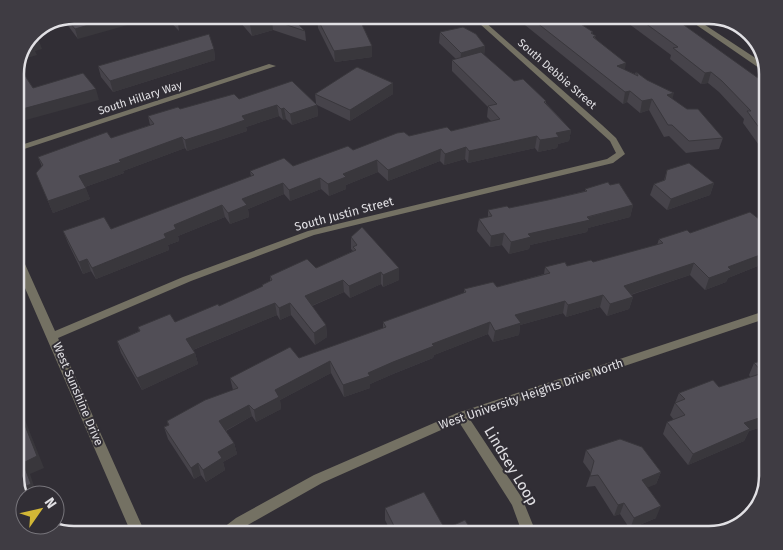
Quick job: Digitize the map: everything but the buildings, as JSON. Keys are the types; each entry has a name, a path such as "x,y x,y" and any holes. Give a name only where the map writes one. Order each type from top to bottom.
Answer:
{"street":[{"name":"South Debbie Street","path":"483,24 613,140 621,154"},
{"path":"698,24 758,64"},
{"name":"South Hillary Way","path":"24,147 272,66"},
{"name":"South Justin Street","path":"52,336 187,279 311,233 610,161 621,154"},
{"name":"West Sunshine Drive","path":"24,273 135,526"},
{"name":"West University Heights Drive North","path":"236,526 318,479 460,416 759,317"},
{"name":"Lindsey Loop","path":"460,416 517,502 526,526"}]}
